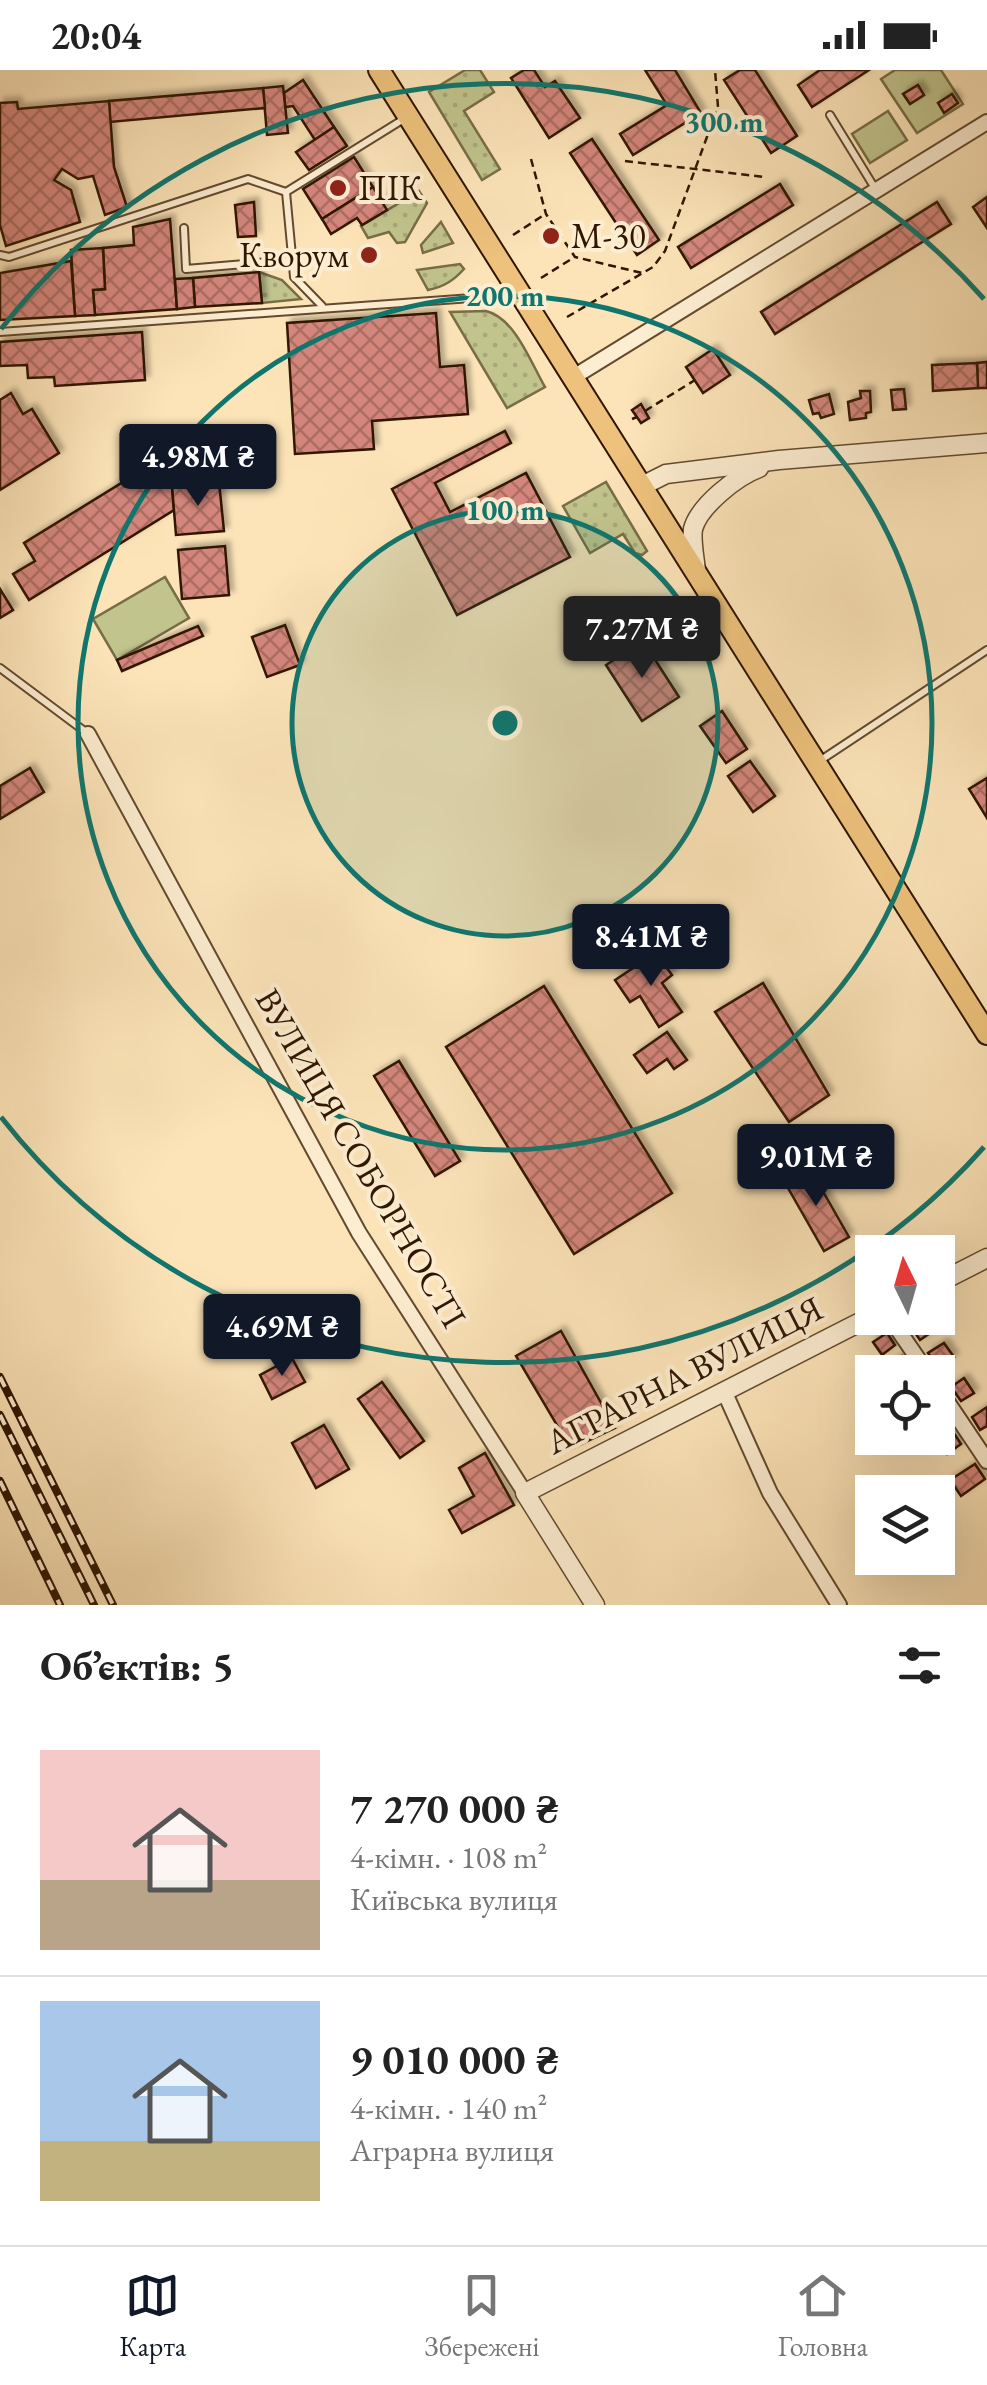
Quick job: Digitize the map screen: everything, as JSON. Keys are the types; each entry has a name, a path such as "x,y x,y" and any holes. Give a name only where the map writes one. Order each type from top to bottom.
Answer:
{"main road":[{"path":"380,70 987,1034"}],"street":[{"path":"572,378 987,122"},
{"path":"642,486 666,474 987,443"},
{"path":"696,572 693,528 710,503 731,483 780,460"},
{"name":"ВУЛИЦЯ СОБОРНОСТІ","path":"88,734 360,1233 595,1605"},
{"path":"955,1274 987,1258"},
{"name":"АГРАРНА ВУЛИЦЯ","path":"525,1493 855,1325"},
{"path":"724,1391 770,1493 839,1605"},
{"path":"955,1413 987,1461"}],"lane":[{"path":"830,115 876,190"},
{"path":"286,192 408,116"},
{"path":"0,254 9,257 248,179 286,192"},
{"path":"286,192 294,276 323,307"},
{"path":"184,228 186,269 292,260"},
{"path":"0,332 520,294"},
{"path":"816,763 987,650"},
{"path":"0,668 88,734"}],"path":[{"path":"567,318 660,260 670,243 718,106 715,70"},
{"path":"531,159 546,214 574,258"},
{"path":"625,161 765,178"},
{"path":"513,234 546,214"},
{"path":"541,278 574,258 642,273"},
{"path":"645,411 695,380"}],"green space":[{"path":"465,70 480,70 494,92 464,111 500,169 482,180 429,92"},
{"path":"895,70 941,70 963,104 917,133 881,79"},
{"path":"888,111 907,140 870,163 852,134"},
{"path":"419,191 427,203 405,242 397,243 389,232 368,238 361,226"},
{"path":"441,222 453,243 423,253 421,245"},
{"path":"460,264 464,269 456,276 428,290 417,270"},
{"path":"259,272 282,280 301,299 262,303"},
{"path":"486,311 514,332 545,387 507,408 450,312"},
{"path":"606,482 647,551 642,555 635,553 623,534 590,553 563,506"},
{"path":"165,577 189,618 117,660 93,619"}],"building":[{"path":"524,70 534,70 545,87 555,81 580,118 549,138 511,78"},
{"path":"645,70 675,70 701,113 633,155 620,134 667,105"},
{"path":"740,70 755,70 797,136 771,153 724,80"},
{"path":"820,70 869,70 812,107 798,85"},
{"path":"303,80 334,127 315,140 293,106 285,107 284,93"},
{"path":"918,85 924,95 910,104 903,94"},
{"path":"283,86 288,133 267,135 263,88"},
{"path":"263,88 265,108 110,122 109,101"},
{"path":"952,94 958,103 944,113 938,103"},
{"path":"109,101 114,167 127,207 105,215 93,176 78,179 62,169 54,180 71,190 80,222 6,246 0,225 0,103 17,102 18,109"},
{"path":"334,127 347,146 309,170 296,152"},
{"path":"592,139 659,240 637,255 570,153"},
{"name":"ПІК","path":"354,157 373,187 322,219 303,189"},
{"path":"780,184 793,205 691,268 678,247"},
{"path":"373,187 387,210 362,225 357,218 331,234 322,219"},
{"path":"987,197 987,228 973,207"},
{"path":"254,202 256,236 238,237 235,205"},
{"path":"937,202 951,224 775,334 761,312"},
{"path":"170,219 177,309 95,315 93,290 105,289 103,248 134,245 133,227"},
{"path":"103,248 105,289 93,290 95,315 75,316 71,250"},
{"path":"71,261 75,316 0,320 0,273"},
{"path":"259,272 262,303 195,307 193,278"},
{"path":"193,278 195,307 177,309 175,279"},
{"path":"436,313 440,367 464,365 468,414 372,421 374,449 295,454 287,323"},
{"path":"142,332 145,380 55,386 54,377 28,378 27,365 0,366 0,342"},
{"path":"713,349 730,375 703,393 686,367"},
{"path":"987,362 987,388 978,388 977,363"},
{"path":"977,363 978,388 933,391 932,365"},
{"path":"904,389 906,409 893,410 891,390"},
{"path":"860,391 870,391 871,412 866,413 866,418 850,420 848,402 861,398"},
{"path":"11,393 23,414 32,409 59,453 0,490 0,400"},
{"path":"829,394 834,414 821,418 819,413 813,414 809,400"},
{"path":"641,404 649,418 641,423 632,410"},
{"path":"505,431 511,443 435,483 450,512 526,473 570,557 457,615 392,489"},
{"path":"170,463 174,510 29,600 13,574 35,561 24,543 128,479"},
{"path":"219,482 224,531 176,535 172,486"},
{"path":"225,546 229,595 182,599 178,550"},
{"path":"0,589 13,610 0,618"},
{"path":"285,625 300,665 267,677 252,637"},
{"path":"198,626 203,636 122,671 117,660"},
{"path":"643,641 679,697 642,721 606,665"},
{"path":"722,711 747,749 726,763 700,726"},
{"path":"750,761 775,796 753,812 728,776"},
{"path":"30,768 44,792 0,819 0,786"},
{"path":"987,778 987,818 969,789"},
{"path":"656,953 672,975 662,983 682,1012 659,1027 640,996 630,1002 615,980"},
{"path":"763,983 829,1095 789,1122 715,1012"},
{"path":"544,986 672,1193 574,1254 446,1047"},
{"path":"667,1032 687,1060 674,1069 667,1059 647,1073 634,1055"},
{"path":"399,1061 460,1161 435,1176 374,1076"},
{"path":"809,1167 849,1237 824,1251 784,1181"},
{"path":"561,1331 615,1428 571,1449 516,1356"},
{"path":"888,1335 895,1345 882,1355 873,1342"},
{"path":"944,1343 953,1355 929,1355"},
{"path":"292,1358 305,1382 272,1399 260,1375"},
{"path":"964,1378 974,1393 961,1401 955,1384"},
{"path":"382,1382 424,1441 400,1458 358,1399"},
{"path":"987,1407 987,1426 980,1430 972,1417"},
{"path":"324,1425 349,1469 316,1488 292,1443"},
{"path":"485,1453 514,1505 462,1533 449,1510 474,1496 459,1468"},
{"path":"975,1464 985,1479 961,1496 955,1487 955,1477"}],"railway":[{"path":"0,1377 113,1605"},
{"path":"0,1415 94,1605"},
{"path":"0,1481 60,1605"}],"place":[{"name":"ПІК","path":"338,188"},
{"name":"М-30","path":"551,236"},
{"name":"Кворум","path":"369,255"}]}
